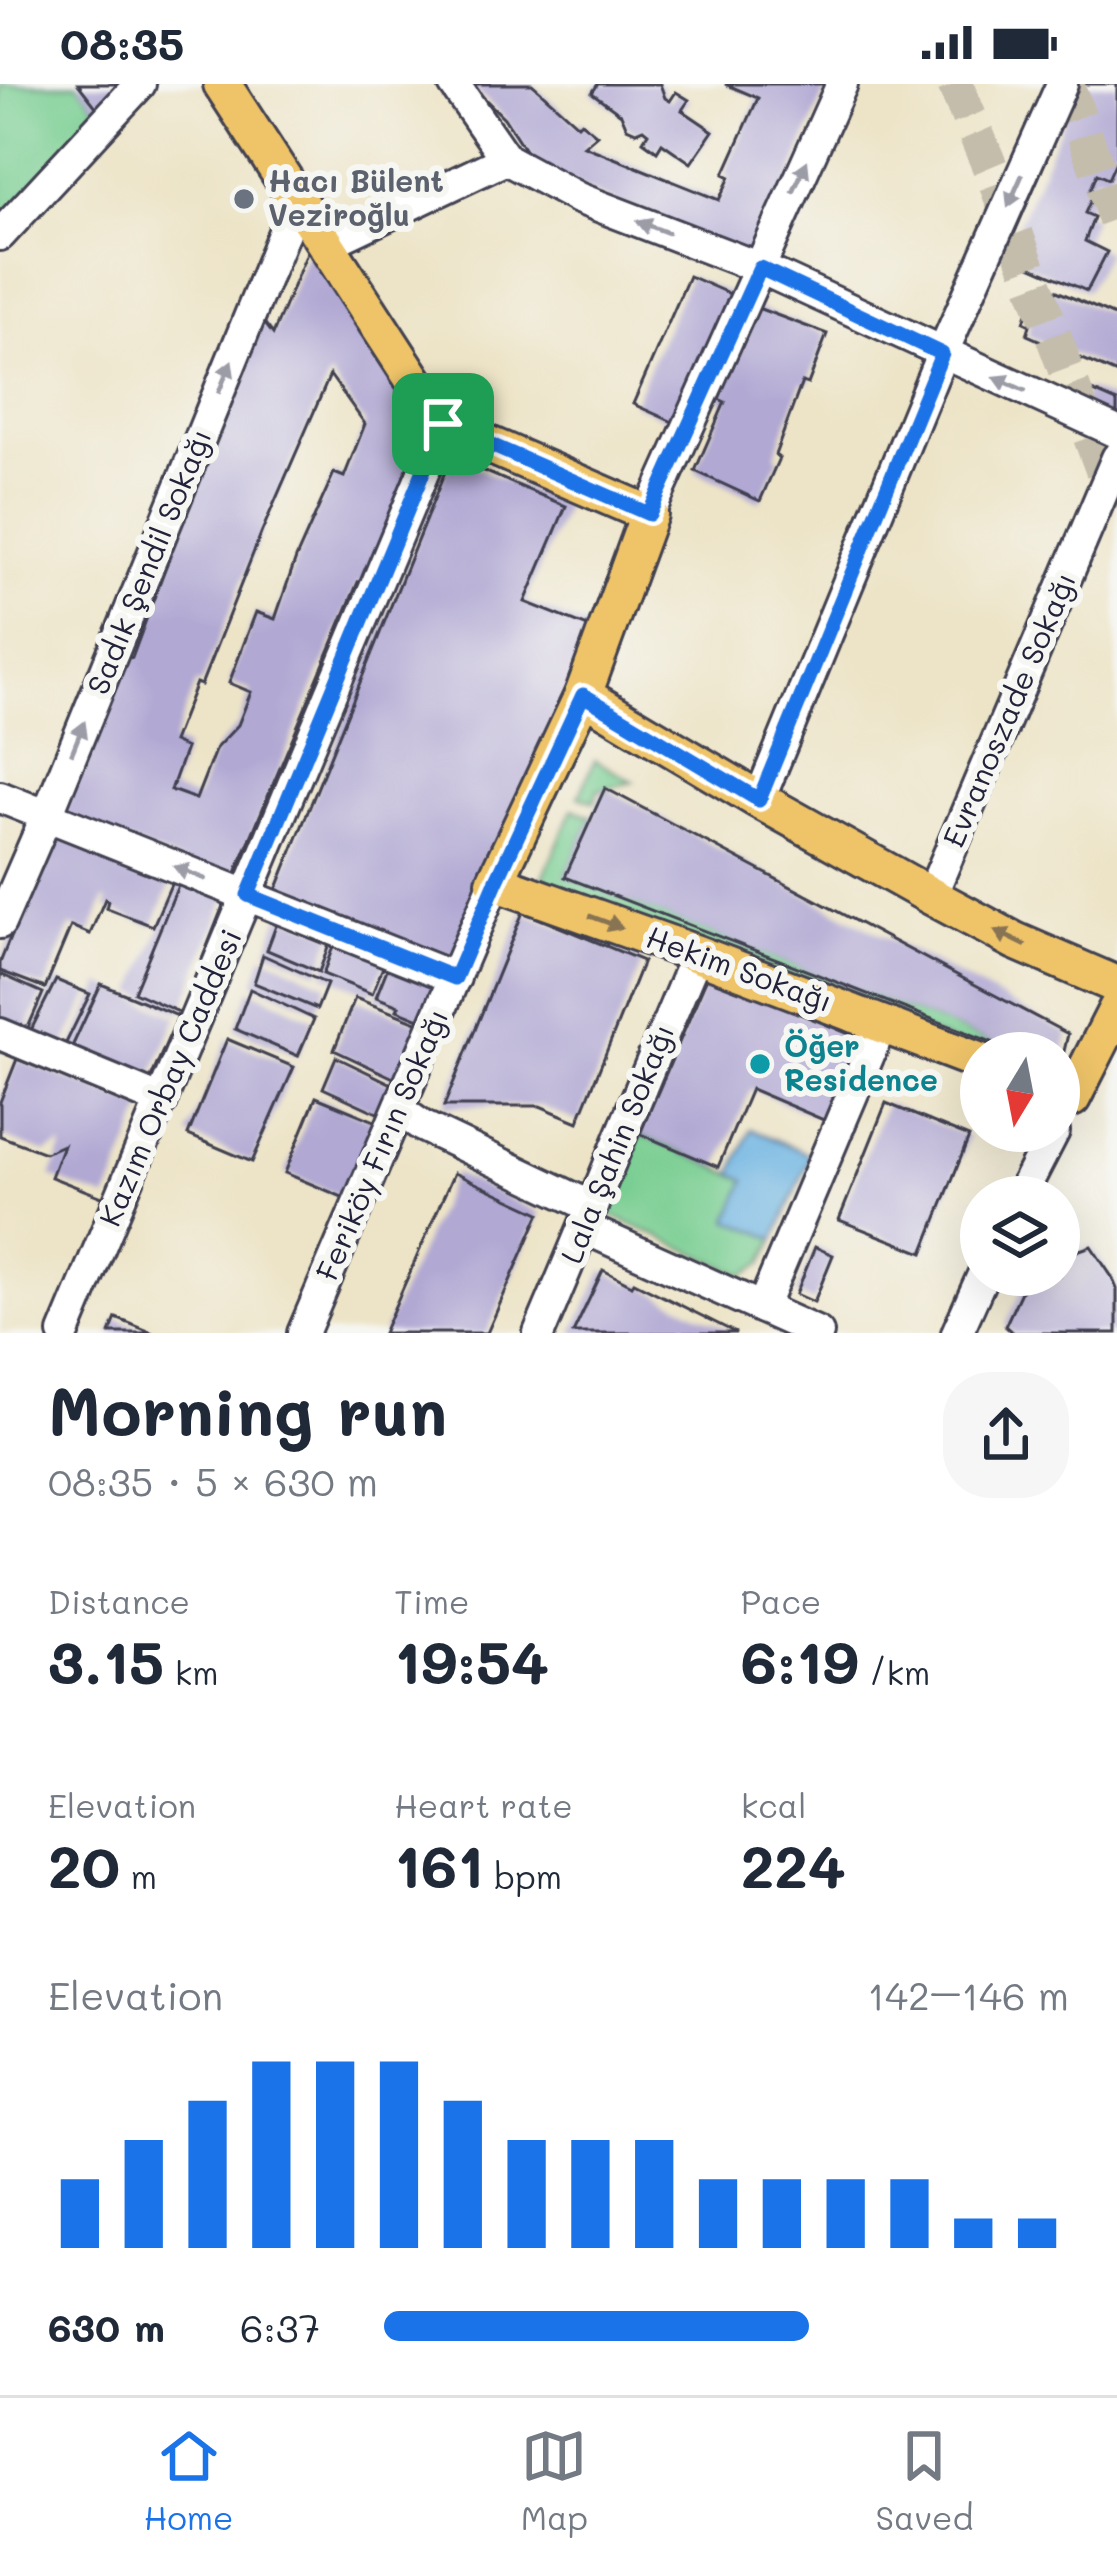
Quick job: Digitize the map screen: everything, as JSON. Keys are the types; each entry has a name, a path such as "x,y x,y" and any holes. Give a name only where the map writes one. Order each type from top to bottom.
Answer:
{"main road":[{"path":"222,84 443,424 649,514"},
{"name":"Feriköy Fırın Sokağı","path":"496,882 583,695 649,514"},
{"path":"583,695 931,896 1117,986"},
{"name":"Hekim Sokağı","path":"496,882 960,1054"},
{"path":"1080,1085 1107,1054 1117,1009"}],"street":[{"path":"0,235 140,84"},
{"path":"454,84 506,159 578,198 760,268 1117,432"},
{"path":"649,514 842,84"},
{"path":"759,800 942,354 1062,84"},
{"path":"327,244 506,159"},
{"name":"Sadık Şendil Sokağı","path":"0,923 297,200"},
{"name":"Kazım Orbay Caddesi","path":"64,1333 443,424"},
{"name":"Evranoszade Sokağı","path":"931,896 1117,458"},
{"path":"0,797 455,978"},
{"name":"Feriköy Fırın Sokağı","path":"302,1333 496,882"},
{"name":"Lala Şahin Sokağı","path":"539,1333 698,954"},
{"path":"762,1308 882,1024"},
{"path":"0,1034 162,1101"},
{"path":"399,1110 588,1218 818,1333"},
{"path":"957,1333 973,1296"}],"green space":[{"path":"0,84 78,84 100,112 0,222"},
{"path":"595,760 633,782 598,790 594,802 579,796"},
{"path":"573,809 592,817 566,876 966,1032 960,1032 960,1045 541,882"},
{"path":"640,1134 746,1180 775,1239 763,1263 744,1275 606,1213"}],"water":[{"path":"751,1129 811,1155 775,1239 729,1220 746,1180 732,1173"}],"building":[{"path":"78,84 126,84 100,112"},
{"path":"470,84 532,84 578,125 581,122 597,135 584,146 719,200 730,177 724,174 758,98 725,84 828,84 755,263 536,167 504,118"},
{"path":"598,84 660,84 670,101 676,92 689,100 682,110 713,131 691,163 662,143 657,151 643,141 648,133 627,128 621,114 592,93"},
{"path":"1079,84 1117,84 1117,159 1108,179 1097,174 1085,213 1094,217 1085,241 1107,252 1087,291 1005,255"},
{"path":"307,253 324,254 430,426 364,585 358,582 232,882 63,816 125,656 132,658 262,320 273,334","holes":["330,375 365,424 344,477 334,473 275,619 256,612 229,683 251,692 238,725 216,748 196,799 171,790 186,748 173,742"]},
{"path":"689,276 739,298 682,426 633,404"},
{"path":"1043,285 1117,317 1117,374 1027,335 1030,325 1024,322 1033,296 1039,299"},
{"path":"755,307 827,334 808,384 802,382 775,455 779,458 760,501 695,471 725,402 719,399"},
{"path":"1087,389 1117,402 1117,428 1078,411"},
{"path":"451,457 566,506 525,602 603,633 453,976 271,903"},
{"path":"605,788 1064,1032 966,1032 565,877"},
{"path":"55,825 175,875 153,926 106,908 105,899 90,934 71,926 45,988 0,971 0,963"},
{"path":"182,876 228,893 181,1013 134,992"},
{"path":"523,912 643,961 578,1122 540,1106 444,1106"},
{"path":"280,915 333,934 319,972 267,950"},
{"path":"337,936 387,957 372,994 323,974"},
{"path":"263,955 327,984 317,1009 254,983"},
{"path":"390,962 445,984 429,1023 376,997"},
{"path":"0,974 43,993 27,1030 0,1019"},
{"name":"Öğer Residence","path":"708,975 861,1039 826,1121 751,1089 718,1167 640,1134"},
{"path":"56,980 90,994 65,1045 31,1030"},
{"path":"101,984 178,1016 150,1080 70,1051"},
{"path":"250,989 314,1019 298,1056 235,1029"},
{"path":"355,998 422,1024 398,1080 334,1050"},
{"path":"227,1039 294,1067 252,1162 188,1135"},
{"path":"336,1057 398,1087 384,1116 323,1088"},
{"path":"17,1059 144,1108 107,1199 51,1177 63,1145 45,1153 0,1136 0,1102"},
{"path":"316,1097 382,1124 347,1199 285,1173"},
{"path":"886,1103 960,1133 963,1152 923,1253 839,1220"},
{"path":"454,1173 540,1213 487,1333 383,1333"},
{"path":"1091,1246 1117,1289 1117,1333 1013,1333 1005,1326 1019,1296 1080,1296 1080,1250"},
{"path":"815,1247 833,1255 814,1302 796,1294"},
{"path":"603,1270 634,1282 736,1333 573,1333"},
{"path":"116,1318 153,1333 110,1333"}],"tunnel":[{"path":"955,84 1117,507"},
{"path":"1066,84 1117,222"}],"place":[{"name":"Hacı Bülent Veziroğlu","path":"244,199"},
{"name":"Öğer Residence","path":"760,1064"}],"route":[{"path":"760,268 942,354 759,800 583,695 455,978 248,895 443,424 649,514 760,268"}]}
